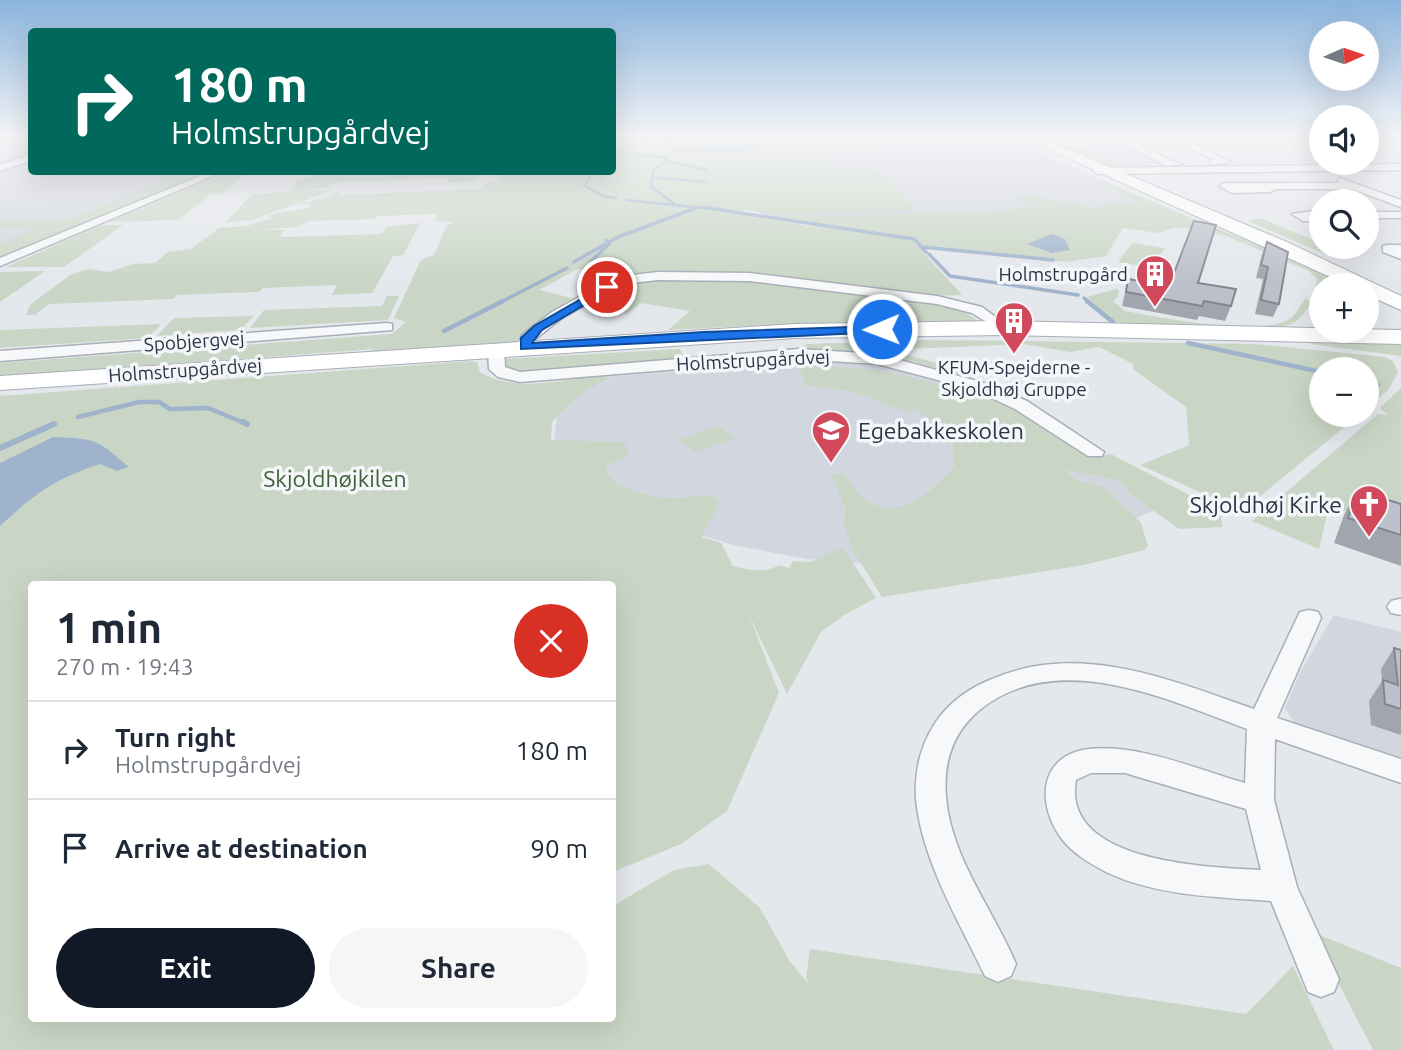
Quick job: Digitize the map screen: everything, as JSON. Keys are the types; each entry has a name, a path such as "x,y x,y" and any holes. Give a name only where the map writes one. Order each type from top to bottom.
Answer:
{"street":[{"path":"0,262 188,184"},
{"path":"1134,184 1337,273"},
{"path":"1347,184 1401,204"},
{"path":"1265,187 1352,186"},
{"path":"1380,197 1401,196"},
{"path":"1379,215 1401,215"},
{"path":"1401,249 1387,249 1401,255"},
{"path":"525,347 527,338 557,315 620,280 639,276 741,276 937,299 978,310 1003,328"},
{"path":"1379,293 1401,304"},
{"name":"Spobjergvej","path":"0,356 387,327"},
{"name":"Holmstrupgårdvej","path":"0,383 795,331 1003,328 1400,336"},
{"name":"Holmstrupgårdvej","path":"496,349 497,369 504,374 520,377 799,354 878,359 978,386 1021,405 1095,452"},
{"path":"1309,618 1261,723 1259,800 1281,887 1321,979"},
{"path":"998,964 944,846 931,798 932,762 943,734 964,705 984,692 1017,678 1054,672 1103,674 1154,685 1401,771"},
{"path":"1259,800 1125,761 1087,761 1063,773 1059,799 1075,831 1110,860 1156,875 1281,887"}],"shaded area":[{"path":"0,184 157,184 0,246"},
{"path":"736,184 1110,184 1179,215 1112,206 1052,261 779,219 745,209"},
{"name":"Egebakkeskolen","path":"786,361 848,363 887,368 974,392 1153,497 1159,508 1112,529 872,564 807,559 733,545 680,528 553,450 561,381"},
{"path":"1334,615 1401,632 1401,757 1298,727 1285,708 1301,671"}],"green space":[{"path":"157,184 178,184 0,257 0,244 35,229 0,227 0,220 64,221"},
{"path":"200,184 234,184 222,194 211,194 179,220 109,222"},
{"path":"297,184 332,184 330,187 299,190 331,191 252,220 219,223 227,221 251,195 294,191 290,190"},
{"path":"485,184 892,184 918,211 775,215 745,209 741,214 820,228 781,217 994,211 1030,207 1017,196 1097,209 1104,204 1142,204 1103,184 1111,184 1320,273 1311,273 1224,235 1188,228 1173,228 1159,233 1123,228 1106,256 1066,262 926,246 914,242 962,295 920,296 739,274 632,276 577,269 539,290 580,300 511,344 370,354 373,349 0,377 0,363 392,334 406,322 394,318 421,260 434,255 447,225 456,222 435,221 437,214 377,216 374,219 308,221 297,227 260,230 285,230 279,236 283,237 382,234 386,227 420,223 403,255 393,256 372,293 332,295 337,285 263,288 259,292 177,295 173,299 49,304 35,315 26,315 30,305 70,275 88,269 109,272 133,264 155,263 168,252 191,249 219,228 246,226 272,218 268,215 311,207 309,204 298,205 340,190 338,195 483,189"},
{"path":"1253,219 1263,219 1309,238 1309,247 1250,222"},
{"path":"101,225 123,225 64,267 6,267"},
{"path":"1132,243 1165,248 1153,268 1118,262"},
{"path":"45,271 0,302 0,272"},
{"path":"730,279 925,301 956,307 983,324 768,325 668,330 690,311 641,303 627,314 584,306 630,282"},
{"path":"1116,289 1119,290 1118,297 1113,301 1125,311 1236,326 1279,323 1292,317 1305,299 1309,300 1309,306 1302,316 1286,326 1253,329 1171,329 1115,321 1087,297"},
{"path":"387,296 399,296 388,320 250,328 264,310 382,306"},
{"path":"254,316 240,330 157,336 174,318"},
{"path":"161,324 148,338 0,348 0,330"},
{"path":"928,340 1255,344 1385,357 1393,361 1398,372 1388,390 1379,398 1379,357 1309,357 1309,427 1344,427 1242,511 1140,465 1189,445 1186,407 1133,369 1133,364 1099,347 1070,352 1023,344 908,349 896,352 978,374 971,378 908,360 798,348 807,344"},
{"path":"1401,341 1401,356 1311,344"},
{"path":"680,349 685,360 520,373 502,366 503,359"},
{"name":"Skjoldhøjkilen","path":"471,361 477,362 480,372 494,379 525,384 607,374 605,380 580,394 552,422 551,440 624,442 629,455 608,465 605,471 618,486 672,499 709,495 716,498 719,504 702,537 721,543 733,566 756,570 767,570 779,565 789,568 793,561 810,562 843,548 876,598 844,615 821,632 787,694 749,615 779,693 727,811 681,844 616,871 616,581 28,581 28,1022 616,1022 616,904 674,870 709,864 760,908 789,960 811,987 806,978 810,949 1246,1014 1293,966 1334,1050 0,1050 0,396"},
{"path":"808,361 811,365 883,371 942,385 953,381 998,399 1089,458 1111,454 1216,509 1221,515 1222,527 1179,529 1133,496 1119,480 1064,469 1077,481 1104,487 1141,523 1148,546 1144,550 1084,565 882,597 851,547 844,522 846,509 831,475 843,474 868,502 880,507 904,505 927,493 955,466 950,427 937,425 915,409 907,412 852,391 806,385 796,363"},
{"path":"1401,388 1401,529 1329,506 1319,549 1252,521 1363,427 1379,427 1379,414 1388,415 1380,408"},
{"path":"717,426 735,438 696,452 679,440"},
{"path":"1312,932 1401,968 1401,1050 1373,1050"}],"water":[{"path":"1052,234 1065,239 1070,250 1052,253 1027,244"},
{"path":"53,437 96,442 129,467 117,471 100,464 70,476 35,496 0,526 0,463"}],"building":[{"path":"1194,221 1216,225 1198,283 1236,289 1231,306 1204,301 1202,306 1126,292 1128,279 1169,286"},
{"path":"1267,242 1288,252 1279,304 1261,300 1268,267 1261,265"},
{"path":"1357,490 1401,504 1401,535 1348,518"},
{"path":"1394,648 1401,650 1401,709 1385,704 1383,680 1398,685"}],"waterway":[{"path":"586,184 585,186 603,196 616,198"},
{"path":"651,184 651,187 673,203"},
{"path":"626,200 713,209"},
{"path":"701,207 914,239 926,252"},
{"path":"608,243 696,208"},
{"path":"574,262 608,243"},
{"path":"590,262 608,243"},
{"path":"922,247 1053,260"},
{"path":"929,254 950,276 1078,295"},
{"path":"499,303 567,268"},
{"path":"1084,298 1090,303"},
{"path":"444,331 503,301"},
{"path":"1087,301 1114,323"},
{"path":"1188,343 1309,369"},
{"path":"78,417 139,402 159,402 170,409 208,408 247,424 243,422"},
{"path":"0,448 54,424"}],"place":[{"name":"Holmstrupgård","path":"1155,308"},
{"name":"KFUM-Spejderne - Skjoldhøj Gruppe","path":"1014,355"},
{"name":"Egebakkeskolen","path":"831,464"},
{"name":"Skjoldhøj Kirke","path":"1369,538"}],"route":[{"path":"607,287 538,328 527,338 525,347 703,335 882,329"}]}
